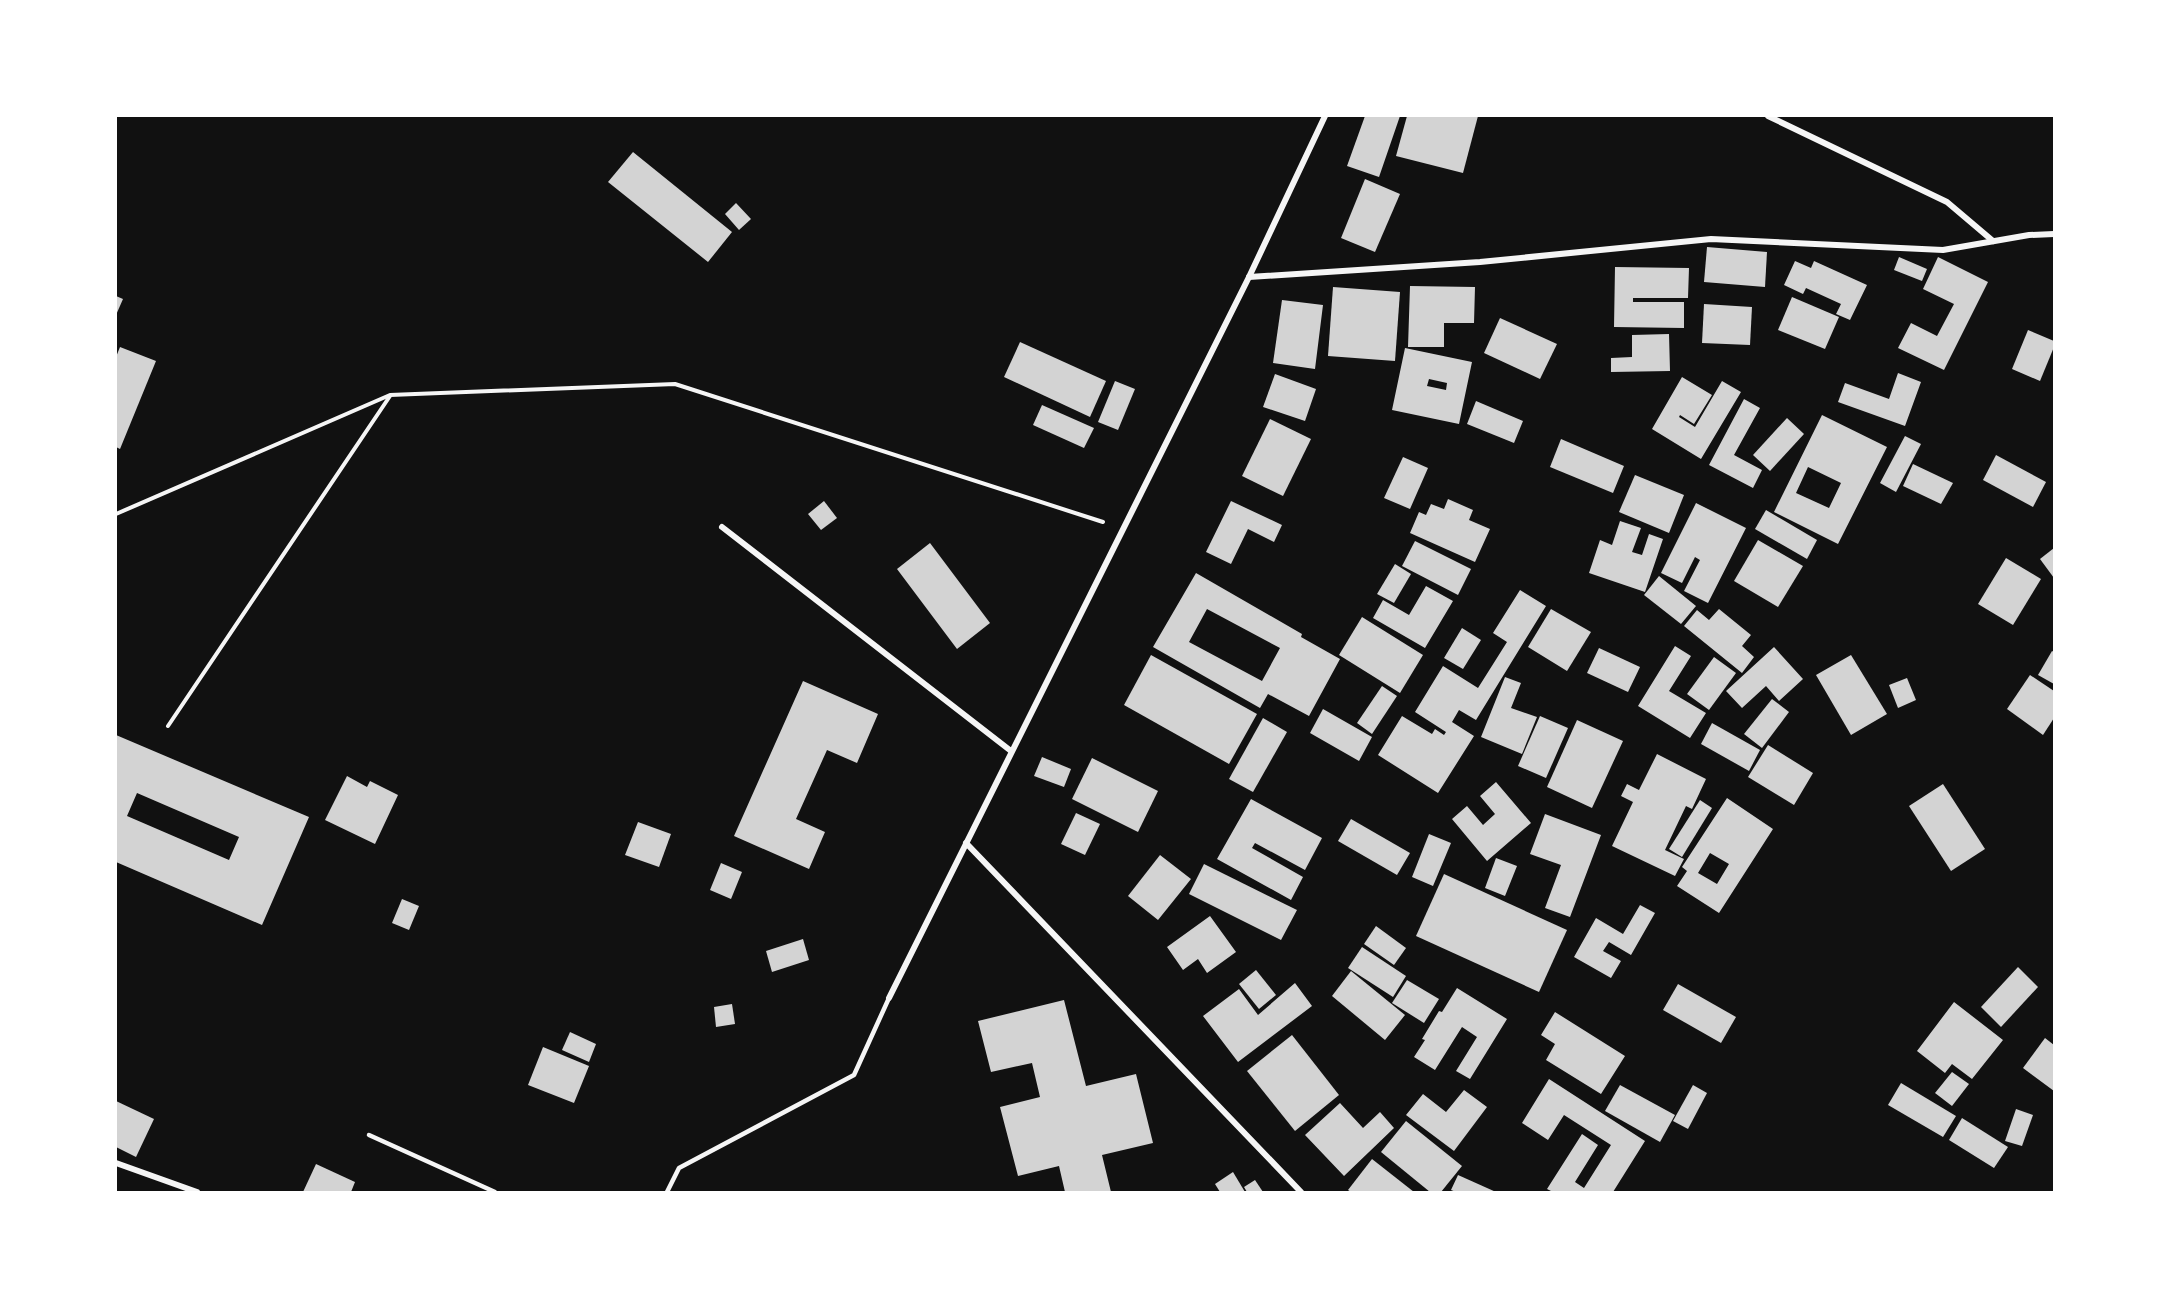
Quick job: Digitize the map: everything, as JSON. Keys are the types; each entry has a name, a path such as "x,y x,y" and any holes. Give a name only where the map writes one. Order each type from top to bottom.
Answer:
{"street":[{"path":"889,998 1249,277 1325,116"},
{"path":"1768,116 1947,202 1993,241"},
{"path":"1249,277 1480,262 1711,239 1943,250 2029,235 2055,234"},
{"path":"722,527 1011,751"},
{"path":"966,843 1301,1192"},
{"path":"116,1163 198,1192"}],"lane":[{"path":"667,1192 679,1168 854,1075 889,998"},
{"path":"369,1135 495,1192"}],"path":[{"path":"116,514 390,395 675,384 1123,528"},
{"path":"168,726 390,395"}],"building":[{"path":"1365,116 1400,116 1379,177 1347,166"},
{"path":"1407,116 1478,116 1463,173 1396,156"},
{"path":"633,152 732,232 708,262 608,182"},
{"path":"1365,179 1400,194 1375,252 1341,238"},
{"path":"736,203 751,219 739,230 725,214"},
{"path":"1707,247 1767,252 1765,287 1704,282"},
{"path":"1899,257 1927,269 1922,281 1894,270"},
{"path":"1938,257 1988,282 1944,370 1898,348 1911,323 1937,336 1954,304 1923,289"},
{"path":"1795,261 1811,268 1814,261 1867,285 1850,320 1836,314 1841,304 1806,288 1803,294 1784,285"},
{"path":"1615,267 1689,268 1688,298 1633,298 1633,302 1684,302 1684,328 1614,327"},
{"path":"1410,286 1475,287 1474,323 1444,323 1444,347 1408,347"},
{"path":"1333,287 1400,292 1395,361 1328,356"},
{"path":"116,296 123,299 116,315"},
{"path":"1792,297 1839,317 1825,349 1778,330"},
{"path":"1282,300 1323,305 1315,369 1273,363"},
{"path":"1704,304 1752,307 1750,345 1702,343"},
{"path":"1500,318 1557,344 1540,379 1484,353"},
{"path":"2028,330 2054,341 2054,347 2040,381 2012,369"},
{"path":"1669,334 1670,371 1611,372 1611,358 1632,357 1632,335"},
{"path":"1020,342 1106,381 1090,417 1004,377"},
{"path":"120,347 156,361 120,449 116,447 116,357"},
{"path":"1405,348 1472,362 1459,424 1392,410","holes":["1429,379 1447,383 1446,390 1427,386"]},
{"path":"1898,373 1921,382 1905,426 1838,402 1845,383 1889,399"},
{"path":"1275,374 1316,389 1305,421 1263,407"},
{"path":"1682,377 1712,395 1694,424 1680,415 1679,417 1695,427 1722,381 1741,392 1701,459 1652,429"},
{"path":"1115,381 1135,389 1118,430 1098,422"},
{"path":"1744,399 1760,408 1734,455 1762,470 1753,488 1709,465"},
{"path":"1476,401 1523,421 1514,443 1467,424"},
{"path":"1042,405 1094,428 1084,448 1033,425"},
{"path":"1822,415 1887,447 1838,544 1774,512","holes":["1808,467 1841,483 1829,508 1796,493"]},
{"path":"1787,418 1804,434 1770,471 1753,455"},
{"path":"1270,419 1311,439 1283,496 1242,476"},
{"path":"1905,436 1921,444 1896,492 1880,483"},
{"path":"1561,439 1624,466 1613,493 1550,467"},
{"path":"1996,455 2046,482 2033,507 1983,480"},
{"path":"1403,457 1428,468 1410,509 1384,498"},
{"path":"1913,464 1953,483 1941,504 1903,486"},
{"path":"1635,475 1684,495 1669,533 1619,512"},
{"path":"1448,499 1473,510 1469,520 1490,529 1475,562 1410,533 1419,512 1426,515 1431,504 1444,509"},
{"path":"824,501 837,518 821,530 808,514"},
{"path":"1231,501 1282,525 1274,542 1248,529 1231,564 1206,552"},
{"path":"1696,503 1746,528 1708,603 1684,591 1700,560 1695,557 1682,583 1661,573"},
{"path":"1766,510 1817,540 1807,559 1755,529"},
{"path":"1620,521 1641,528 1632,552 1642,555 1649,534 1663,539 1645,592 1589,573 1600,540 1612,545"},
{"path":"1758,540 1803,566 1778,607 1734,581"},
{"path":"1415,541 1471,569 1458,595 1402,566"},
{"path":"930,543 990,623 957,649 897,569"},
{"path":"2054,548 2054,578 2040,559"},
{"path":"2006,558 2041,579 2013,625 1978,604"},
{"path":"1395,564 1411,574 1394,603 1377,594"},
{"path":"1196,573 1302,634 1301,637 1340,659 1309,716 1268,694 1260,708 1153,647","holes":["1207,609 1280,648 1262,681 1189,642"]},
{"path":"1659,576 1696,606 1681,624 1644,595"},
{"path":"1426,586 1453,601 1425,648 1373,618 1383,600 1409,615"},
{"path":"1520,590 1546,606 1476,720 1459,710 1452,722 1474,736 1438,793 1378,755 1402,716 1432,734 1435,729 1444,735 1446,732 1415,712 1443,666 1478,688 1507,642 1493,633"},
{"path":"1551,609 1591,632 1567,671 1528,647"},
{"path":"1719,609 1751,635 1742,646 1754,657 1742,673 1684,626 1697,610 1709,620"},
{"path":"1362,617 1423,655 1400,693 1339,655"},
{"path":"1462,628 1481,640 1463,669 1444,658"},
{"path":"1675,646 1691,656 1669,691 1706,713 1690,738 1638,706"},
{"path":"1774,647 1803,679 1779,701 1766,686 1742,708 1726,691"},
{"path":"1599,648 1640,667 1628,692 1587,673"},
{"path":"2052,651 2054,652 2054,684 2038,675"},
{"path":"1151,655 1257,714 1229,764 1124,705"},
{"path":"1851,655 1887,714 1851,735 1816,675"},
{"path":"1714,657 1736,673 1709,710 1687,694"},
{"path":"2030,675 2054,691 2054,718 2043,735 2007,709"},
{"path":"1505,677 1521,683 1511,708 1537,717 1522,754 1481,737"},
{"path":"1907,678 1916,700 1898,708 1889,685"},
{"path":"803,681 878,714 857,763 827,750 796,819 825,832 809,869 734,836"},
{"path":"1382,686 1397,696 1372,734 1357,723"},
{"path":"1772,699 1789,712 1762,748 1744,734"},
{"path":"1323,709 1372,737 1359,761 1310,733"},
{"path":"1540,716 1568,728 1546,778 1518,766"},
{"path":"1263,718 1287,732 1253,792 1229,779"},
{"path":"1577,720 1623,741 1592,808 1547,787"},
{"path":"1712,723 1760,750 1749,771 1701,744"},
{"path":"116,735 309,817 262,925 116,862","holes":["137,793 239,837 229,860 127,816"]},
{"path":"1768,745 1813,773 1794,805 1748,777"},
{"path":"1657,754 1706,779 1692,809 1686,806 1665,850 1684,859 1675,876 1612,846 1633,802 1621,796 1627,784 1639,790"},
{"path":"1042,757 1071,769 1064,787 1034,776"},
{"path":"1092,758 1158,791 1138,832 1072,799"},
{"path":"347,776 367,787 370,781 398,795 375,844 325,820"},
{"path":"1496,782 1531,823 1487,861 1452,819 1467,806 1483,825 1495,814 1480,796"},
{"path":"1943,784 1985,849 1951,871 1909,806"},
{"path":"1727,798 1773,829 1719,913 1677,886 1687,871 1682,867","holes":["1710,853 1729,864 1717,884 1698,873"]},
{"path":"1251,799 1322,838 1305,870 1255,843 1252,848 1303,877 1291,900 1217,859"},
{"path":"1700,800 1712,808 1682,857 1669,849"},
{"path":"1076,813 1100,824 1085,855 1061,844"},
{"path":"1545,814 1601,835 1570,917 1545,908 1561,865 1530,854"},
{"path":"1351,819 1410,853 1397,875 1338,841"},
{"path":"638,822 671,834 659,867 625,855"},
{"path":"1429,834 1451,843 1433,886 1412,877"},
{"path":"1160,855 1191,879 1158,920 1128,896"},
{"path":"1496,858 1517,866 1505,896 1485,888"},
{"path":"721,863 742,872 731,899 710,890"},
{"path":"1204,864 1297,910 1281,940 1189,894"},
{"path":"1444,874 1567,930 1539,992 1416,936"},
{"path":"402,899 419,906 409,930 392,923"},
{"path":"1640,905 1655,913 1631,955 1609,942 1603,951 1621,961 1611,978 1574,957 1596,918 1623,934"},
{"path":"1210,916 1236,952 1207,973 1198,959 1183,970 1167,947"},
{"path":"1376,926 1406,948 1394,965 1364,944"},
{"path":"803,939 809,960 772,972 766,951"},
{"path":"1362,947 1406,976 1393,997 1348,968"},
{"path":"2018,967 2038,987 2001,1027 1981,1007"},
{"path":"1256,970 1276,995 1259,1009 1239,984"},
{"path":"1351,971 1405,1015 1385,1040 1332,996"},
{"path":"1407,980 1439,999 1424,1023 1392,1003"},
{"path":"1295,983 1312,1006 1238,1062 1203,1016 1239,989 1258,1015"},
{"path":"1678,984 1736,1017 1721,1043 1663,1010"},
{"path":"1457,988 1507,1019 1470,1079 1456,1071 1477,1037 1462,1027 1435,1070 1414,1057 1439,1011 1442,1012"},
{"path":"1064,1000 1086,1086 1136,1074 1153,1143 1102,1155 1111,1192 1065,1192 1059,1166 1018,1176 1000,1107 1040,1097 1032,1063 991,1072 978,1021"},
{"path":"1954,1002 2003,1040 1972,1079 1952,1064 1945,1073 1917,1051"},
{"path":"732,1004 735,1024 716,1027 714,1007"},
{"path":"1555,1012 1625,1056 1601,1094 1546,1060 1555,1044 1541,1035"},
{"path":"570,1032 596,1044 589,1062 562,1050"},
{"path":"1292,1035 1339,1095 1295,1131 1247,1071"},
{"path":"2045,1038 2054,1045 2054,1091 2023,1068"},
{"path":"543,1047 589,1066 574,1103 528,1085"},
{"path":"1952,1072 1969,1084 1952,1106 1935,1093"},
{"path":"1549,1079 1645,1141 1613,1192 1553,1192 1547,1189 1582,1134 1598,1145 1575,1182 1584,1188 1611,1145 1564,1115 1548,1140 1522,1123"},
{"path":"1901,1083 1956,1116 1943,1137 1888,1105"},
{"path":"1620,1085 1675,1115 1660,1142 1605,1111"},
{"path":"1693,1085 1707,1093 1688,1129 1673,1121"},
{"path":"1464,1090 1487,1107 1454,1151 1406,1115 1423,1094 1446,1112"},
{"path":"116,1101 154,1119 136,1157 116,1147"},
{"path":"1340,1103 1363,1128 1380,1112 1394,1128 1344,1176 1305,1135"},
{"path":"2016,1109 2033,1115 2022,1146 2005,1141"},
{"path":"1962,1118 2008,1147 1994,1168 1949,1140"},
{"path":"1406,1121 1462,1166 1441,1192 1430,1192 1381,1152"},
{"path":"1372,1159 1414,1192 1351,1192 1348,1190"},
{"path":"316,1164 355,1182 351,1192 303,1192"},
{"path":"1233,1172 1245,1192 1220,1192 1215,1184"},
{"path":"1458,1175 1496,1192 1451,1190"},
{"path":"1255,1180 1263,1192 1247,1192 1244,1187"}]}
